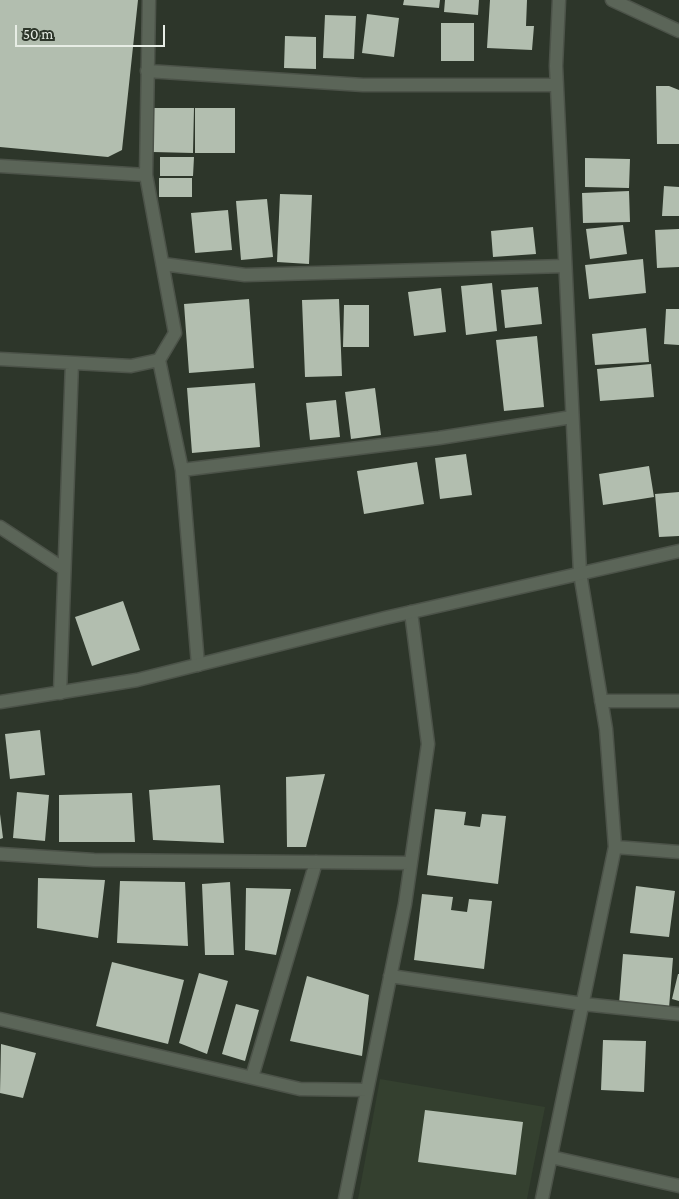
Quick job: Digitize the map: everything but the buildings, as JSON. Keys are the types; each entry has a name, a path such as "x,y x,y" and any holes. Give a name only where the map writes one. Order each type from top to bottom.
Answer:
{"street":[{"path":"149,0 146,175 175,333 159,360 182,470 198,665"},
{"path":"542,1199 615,847 606,730 580,573 556,85 560,0"},
{"path":"612,0 679,31"},
{"path":"147,71 363,84 556,85"},
{"path":"0,166 146,175"},
{"path":"163,264 245,275 565,266"},
{"path":"0,359 131,366 159,360"},
{"path":"60,693 72,363"},
{"path":"182,470 438,438 572,417"},
{"path":"0,527 64,568"},
{"path":"0,702 137,680 411,612 679,551"},
{"path":"345,1199 411,863 428,744 411,612"},
{"path":"601,701 679,701"},
{"path":"615,847 679,852"},
{"path":"0,854 94,860 411,863"},
{"path":"252,1077 316,862"},
{"path":"390,976 583,1004 679,1014"},
{"path":"0,1019 300,1088 367,1090"},
{"path":"551,1157 679,1186"}],"shaded area":[{"path":"380,1079 545,1107 527,1199 358,1199"}]}
